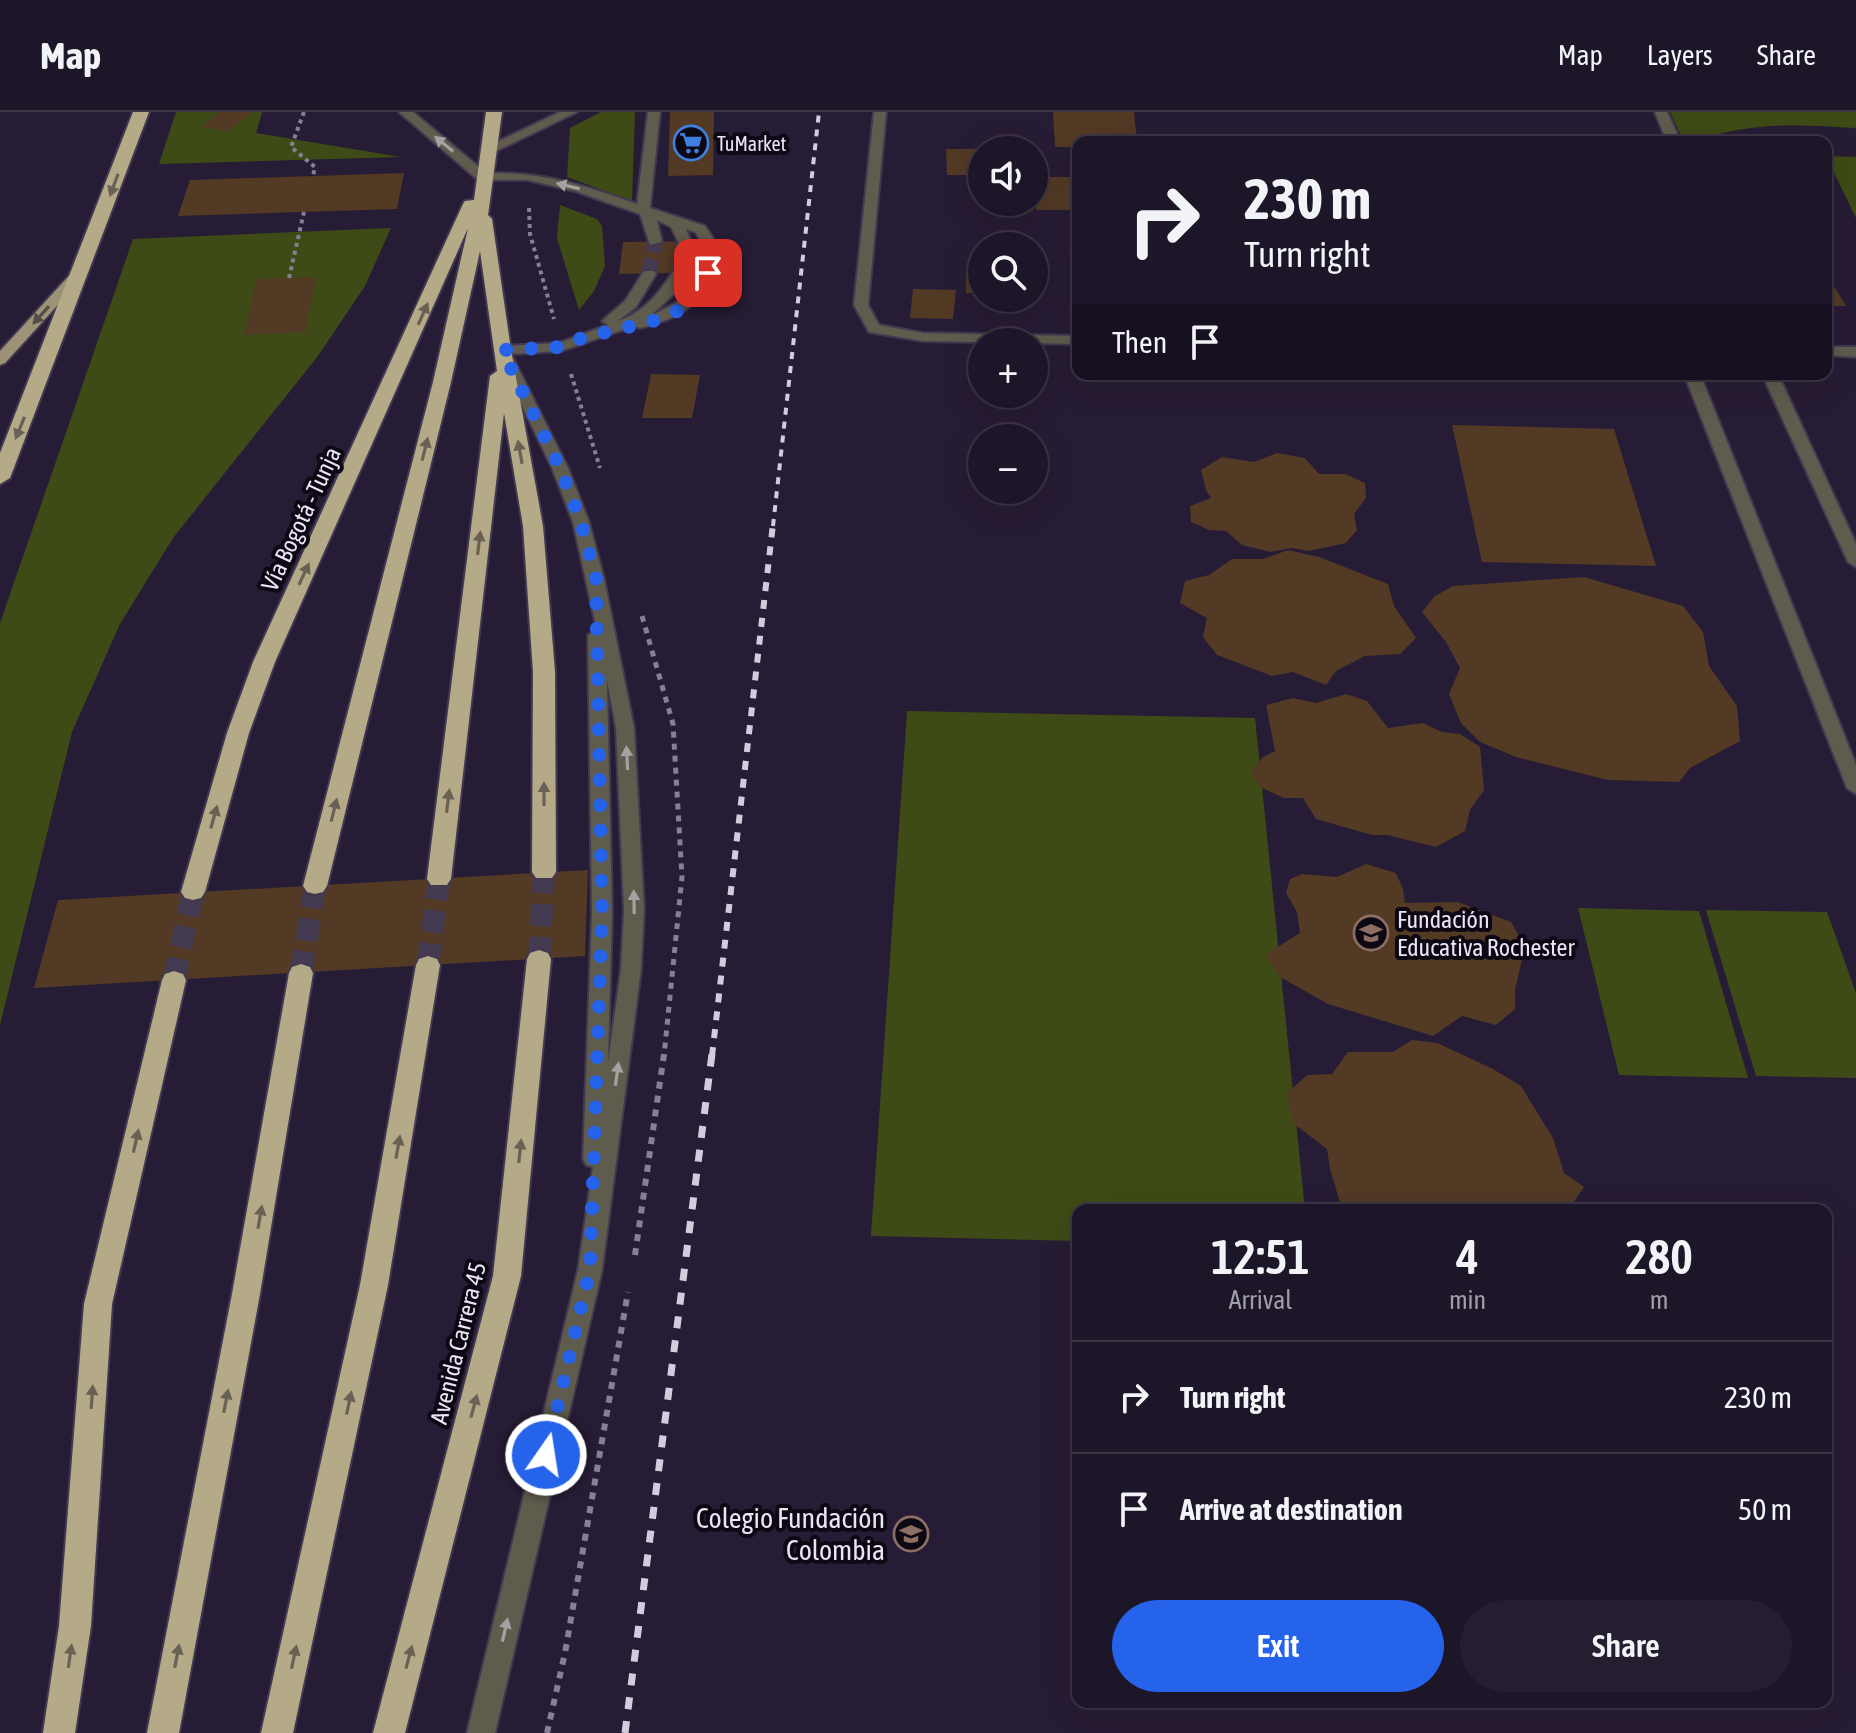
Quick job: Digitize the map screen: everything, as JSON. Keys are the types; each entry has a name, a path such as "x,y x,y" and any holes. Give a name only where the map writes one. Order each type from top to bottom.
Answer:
{"highway":[{"path":"0,478 141,112"},
{"name":"Vía Bogotá - Tunja","path":"494,112 483,177 482,205 502,350 533,526 544,672 544,872"},
{"name":"Vía Bogotá - Tunja","path":"193,892 238,733 264,662 392,385 483,177"},
{"name":"Vía Bogotá - Tunja","path":"315,886 442,382 482,205"},
{"name":"Vía Bogotá - Tunja","path":"439,879 502,350"},
{"name":"Avenida Carrera 45","path":"389,1733 507,1276 539,959"},
{"path":"277,1733 374,1285 428,965"},
{"path":"163,1733 246,1294 301,973"},
{"path":"59,1733 75,1626 98,1304 174,980"}],"main road":[{"path":"0,360 82,270"}],"street":[{"path":"405,112 483,177 528,176 579,188 700,229 708,241"},
{"path":"489,149 571,112"},
{"path":"654,112 643,209 649,217 655,242"},
{"path":"880,112 861,305 874,329 923,337 1072,340"},
{"path":"1661,112 1671,136"},
{"path":"667,219 677,225 684,241"},
{"path":"481,1733 590,1270 631,969 634,910 625,728 596,579 581,522 560,468 502,350 561,347 630,322 652,309 669,291 679,273"},
{"path":"582,338 653,321 682,309 703,289 708,273"},
{"path":"582,338 619,316 639,295 649,274"},
{"path":"1832,351 1856,352"},
{"path":"1694,380 1856,788"},
{"path":"1773,380 1856,562"}],"path":[{"path":"304,112 291,147 315,167 313,176"},
{"path":"289,278 304,212"}],"green space":[{"path":"176,112 262,112 256,133 401,157 159,164"},
{"path":"601,112 635,112 632,201 567,177 570,128"},
{"path":"1670,112 1856,112 1856,128 1767,126 1715,136 1681,136"},
{"path":"1832,156 1856,157 1856,218 1832,168"},
{"path":"560,205 597,219 602,226 605,266 594,291 579,310 557,238"},
{"path":"391,228 365,286 318,356 173,538 120,624 72,732 0,1025 0,623 133,239"},
{"path":"907,711 1255,718 1304,1204 1072,1204 1072,1241 871,1236"},
{"path":"1578,908 1699,911 1748,1078 1619,1075"},
{"path":"1706,910 1827,912 1856,993 1856,1078 1756,1076"}],"building":[{"path":"219,112 252,112 229,131 201,127"},
{"name":"TuMarket","path":"670,112 714,112 713,175 668,176"},
{"path":"1053,112 1134,112 1136,136 1072,136 1072,147 1055,147"},
{"path":"1265,134 1266,136 1222,136"},
{"path":"946,149 968,149 968,175 947,175"},
{"path":"404,173 397,209 178,216 190,180"},
{"path":"1048,177 1072,177 1072,210 1048,210"},
{"path":"728,241 725,272 619,274 623,242"},
{"path":"966,271 968,271 968,293"},
{"path":"316,277 305,332 244,335 257,279"},
{"path":"1832,283 1846,306 1832,306"},
{"path":"913,289 956,290 953,319 910,318"},
{"path":"651,374 700,375 692,418 642,418"},
{"path":"1452,425 1614,429 1656,566 1482,562"},
{"path":"1277,453 1305,458 1319,474 1345,474 1365,483 1366,498 1354,514 1357,530 1346,543 1309,551 1291,548 1270,552 1242,545 1226,531 1209,530 1191,522 1190,506 1211,498 1201,470 1222,457 1254,462"},
{"path":"1288,550 1319,557 1388,584 1394,606 1416,638 1400,654 1365,656 1336,671 1326,685 1293,672 1272,676 1217,655 1203,637 1207,618 1180,603 1185,581 1209,575 1232,559 1263,559"},
{"path":"1584,577 1683,606 1703,632 1709,666 1737,706 1740,741 1690,768 1679,782 1608,780 1516,757 1480,742 1461,723 1449,694 1460,668 1446,642 1422,612 1435,596 1453,586"},
{"path":"1346,694 1367,701 1388,728 1423,723 1442,732 1460,734 1480,747 1484,790 1470,810 1465,831 1436,847 1387,835 1372,835 1316,819 1303,798 1284,798 1260,787 1251,772 1262,758 1275,751 1266,705 1293,698 1316,703"},
{"path":"1366,864 1396,873 1405,903 1458,902 1511,922 1525,947 1515,990 1515,1009 1496,1025 1462,1016 1433,1036 1328,1004 1280,977 1265,955 1300,933 1297,912 1286,893 1290,879 1302,874 1337,877"},
{"path":"588,870 585,956 34,988 58,900"},
{"path":"1412,1040 1437,1043 1521,1086 1553,1138 1564,1173 1584,1187 1572,1204 1340,1204 1327,1149 1293,1123 1287,1093 1307,1075 1332,1074 1348,1052 1393,1052"}],"tunnel":[{"path":"679,273 684,241"},
{"path":"708,241 708,273"},
{"path":"649,274 655,242"},
{"path":"539,959 544,872"},
{"path":"428,965 439,879"},
{"path":"301,973 315,886"},
{"path":"174,980 193,892"}],"railway":[{"path":"773,526 819,112"},
{"path":"712,1056 773,524"},
{"path":"625,1733 712,1054"}],"place":[{"name":"TuMarket","path":"691,143"},
{"name":"Fundación Educativa Rochester","path":"1371,933"},
{"name":"Colegio Fundación Colombia","path":"911,1534"}],"route":[{"path":"546,1455 590,1270 602,913 596,579 581,522 560,468 502,350 561,347 582,338 653,321 682,309 694,299 703,289 708,273"}]}
